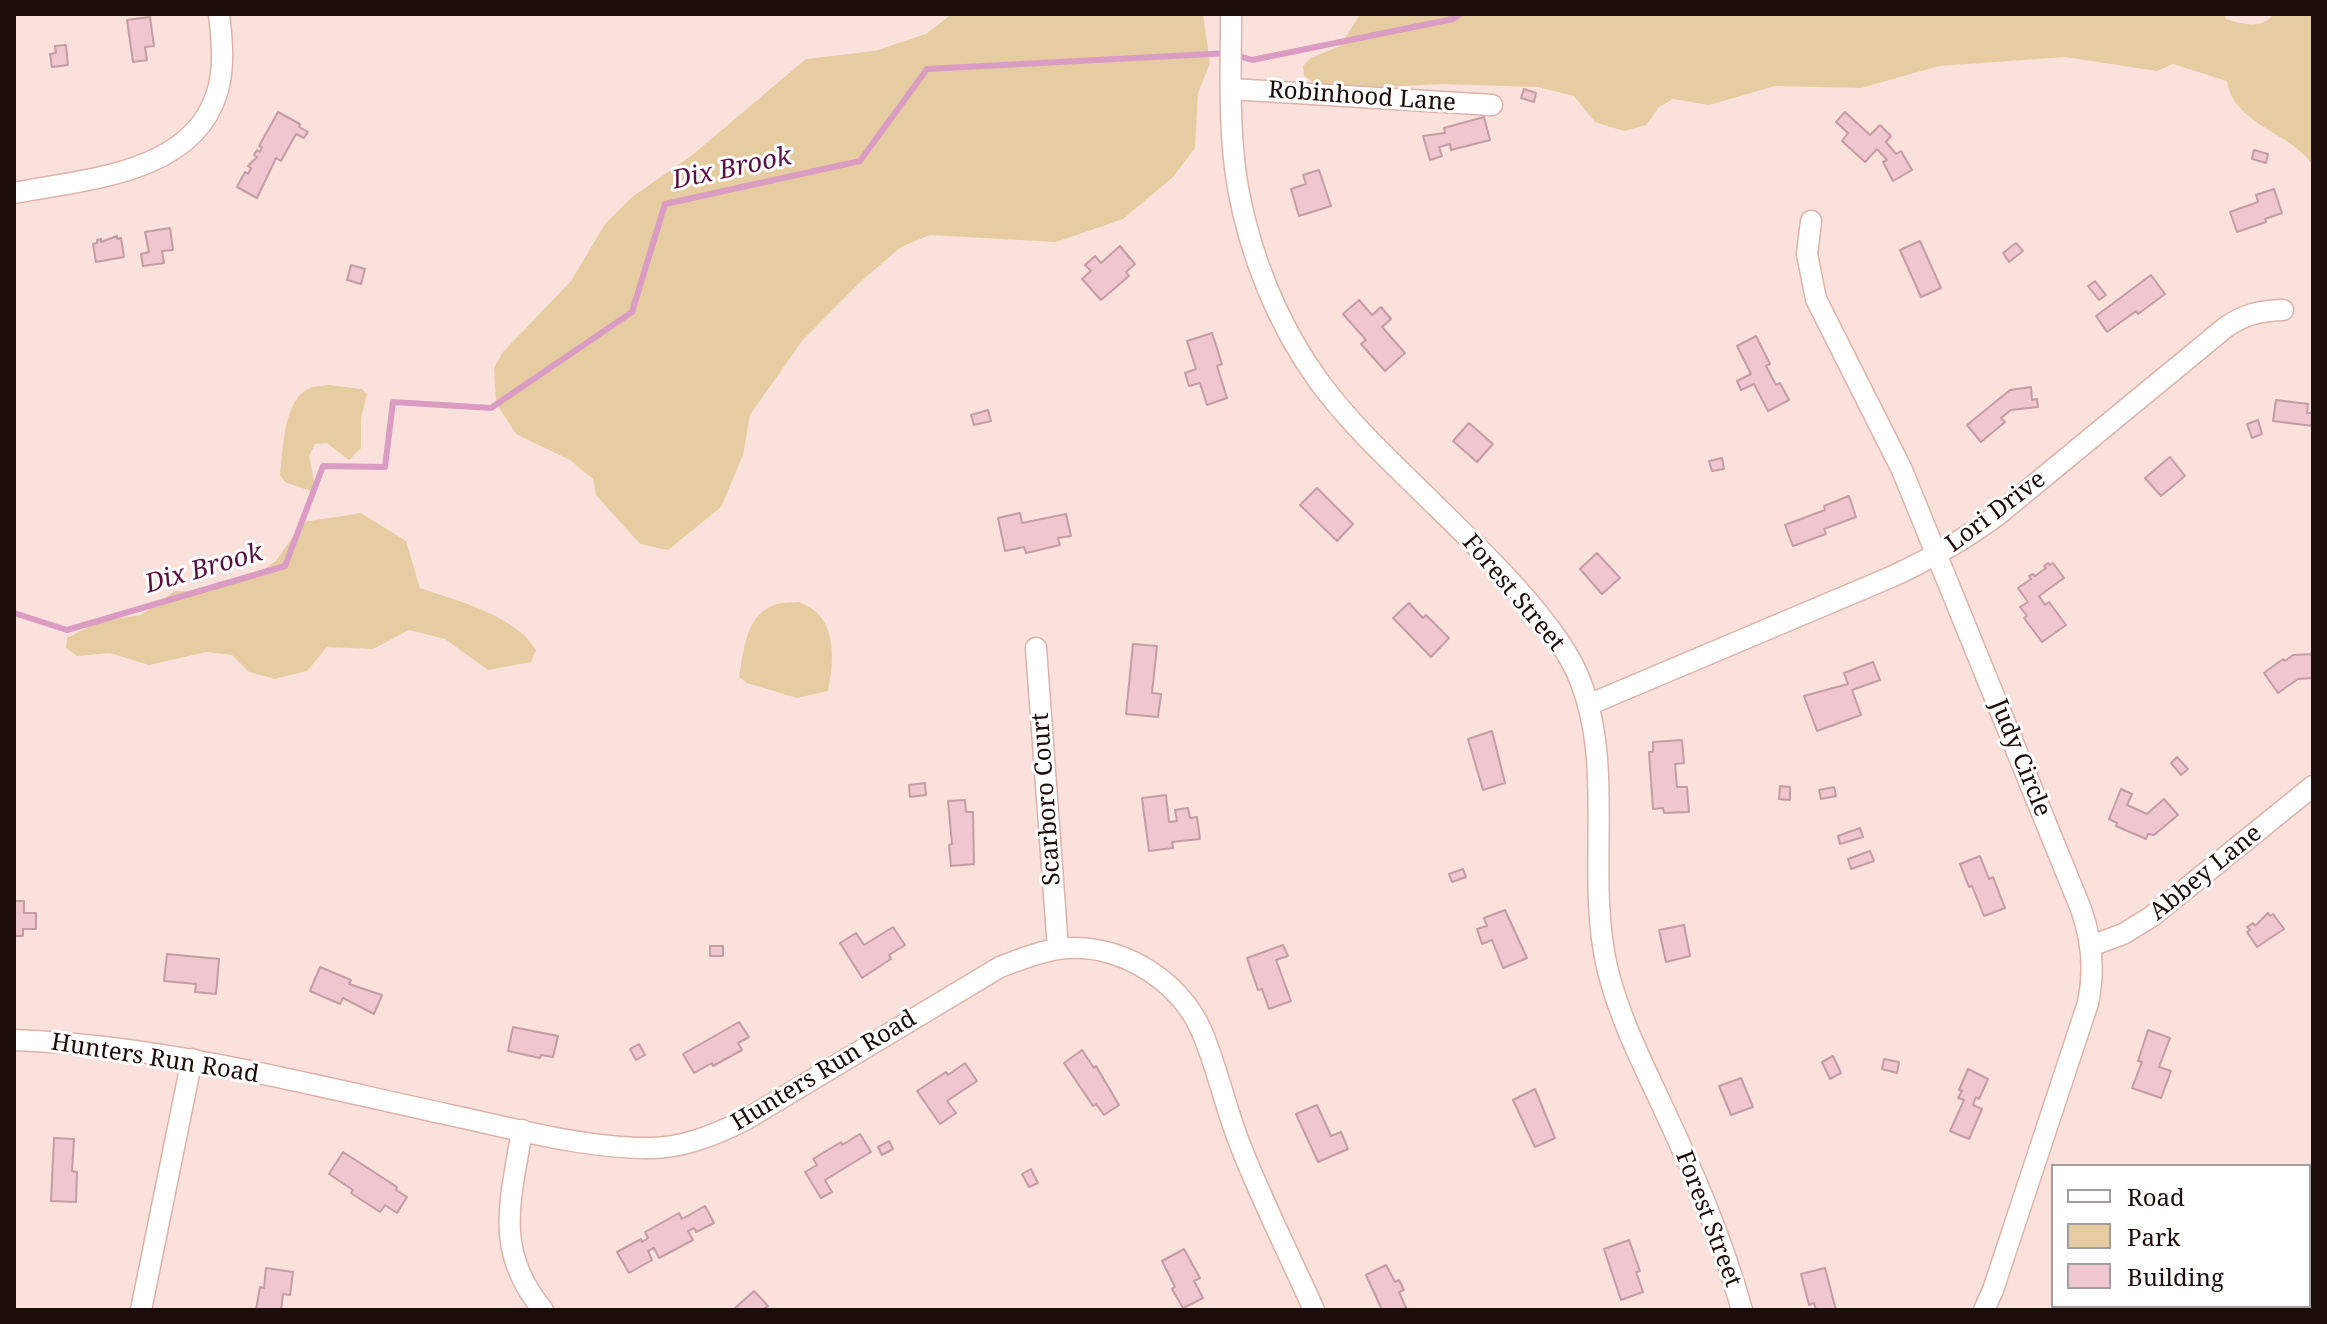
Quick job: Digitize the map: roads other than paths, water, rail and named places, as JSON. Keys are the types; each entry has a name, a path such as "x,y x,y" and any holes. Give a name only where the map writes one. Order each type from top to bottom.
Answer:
{"street":[{"path":"14,193 131,169 168,154 185,141 210,110 217,93 223,55 219,14"},
{"name":"Forest Street","path":"1231,14 1230,80 1237,184 1244,219 1262,274 1284,324 1317,379 1352,423 1456,525 1555,636 1576,671 1588,705 1595,745 1600,918 1607,966 1634,1046 1710,1212 1742,1310"},
{"name":"Robinhood Lane","path":"1230,80 1492,105"},
{"name":"Judy Circle","path":"1811,221 1807,254 1816,299 1892,449 1938,555 2081,909 2091,946 2093,974 2088,1003 1984,1310"},
{"name":"Lori Drive","path":"1588,705 1938,555 2000,513 2226,327 2258,311 2283,310"},
{"name":"Scarboro Court","path":"1036,648 1058,949"},
{"name":"Abbey Lane","path":"2091,946 2123,934 2151,917 2313,786"},
{"name":"Hunters Run Road","path":"14,1040 192,1059 522,1130 647,1148 706,1138 763,1111 1000,967 1058,949 1097,950 1130,961 1160,978 1192,1014 1208,1047 1244,1154 1314,1310"},
{"path":"141,1310 192,1059"},
{"path":"522,1130 508,1230 519,1273 543,1310"}],"waterway":[{"name":"Dix Brook","path":"14,613 67,630 285,566 323,466 385,467 393,402 491,408 632,312 665,204 860,161 927,69 1229,53 1252,60 1453,19 1460,14"}]}
